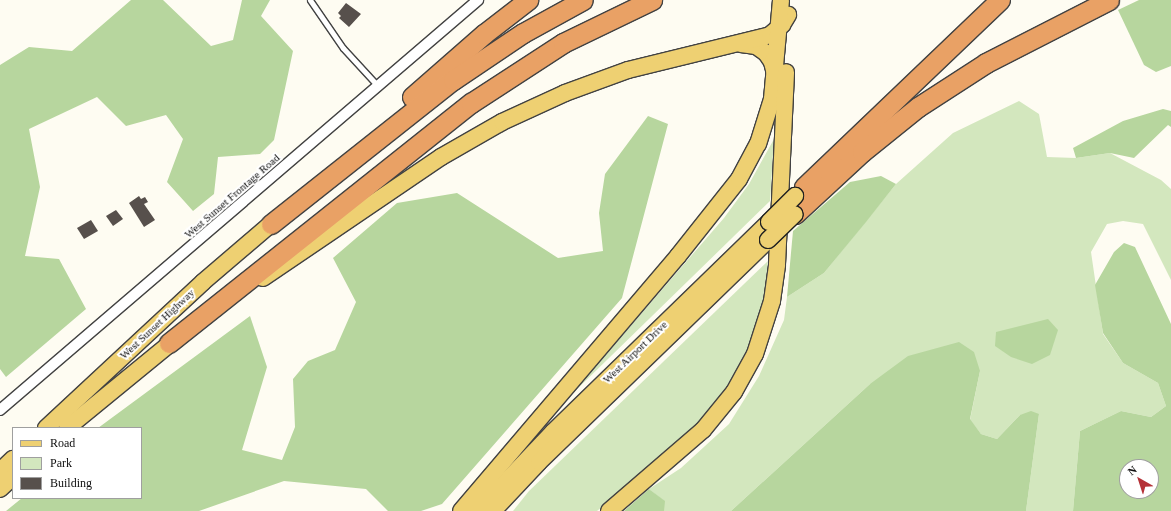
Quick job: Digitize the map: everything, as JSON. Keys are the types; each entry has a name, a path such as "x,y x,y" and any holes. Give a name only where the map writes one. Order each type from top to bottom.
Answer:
{"highway":[{"path":"271,224 484,34 528,0"},
{"path":"271,224 453,80 523,33 583,0"},
{"path":"169,343 471,104 563,43 652,0"},
{"path":"795,205 1000,0"},
{"path":"795,205 918,107 986,63 1109,0"}],"main road":[{"path":"609,511 703,430 734,392 755,354 772,301 777,264 785,15 781,0"},
{"name":"West Sunset Highway","path":"68,427 169,343 435,161 502,122 565,93 615,74 766,36 785,15"},
{"path":"461,511 723,203 739,179 758,144 770,109 785,15"},
{"path":"731,44 746,44 760,49 772,62 776,77"},
{"name":"West Airport Drive","path":"478,511 553,432 769,222 795,205"},
{"name":"West Airport Drive","path":"493,511 550,452 768,240 795,205"},
{"name":"West Sunset Highway","path":"47,427 203,282 271,224"},
{"path":"0,471 12,460"},
{"path":"0,489 12,478"}],"street":[{"name":"West Sunset Frontage Road","path":"0,410 478,0"}],"lane":[{"path":"310,0 343,48 378,86"}],"green space":[{"path":"131,0 163,0 211,46 233,40 242,0 270,0 261,16 293,51 274,140 260,154 218,157 214,194 193,211 167,182 183,139 166,115 126,126 97,97 29,129 40,187 25,256 59,259 86,309 6,377 0,369 0,65 29,47 72,51"},
{"path":"1139,0 1171,0 1171,66 1156,72 1144,65 1118,10"},
{"path":"1019,101 1039,114 1047,157 1076,158 1110,153 1161,180 1171,189 1171,280 1143,224 1123,221 1107,224 1091,252 1103,334 1123,363 1158,383 1166,406 1151,417 1121,411 1080,431 1073,511 1026,511 1039,414 1020,415 997,439 981,434 970,420 980,371 870,384 731,511 664,511 664,501 649,489 681,468 729,424 759,376 784,320 787,297 824,273 896,184 953,133"},
{"path":"1163,109 1171,111 1171,127 1168,125 1134,158 1110,153 1076,158 1073,148 1123,121"},
{"path":"648,116 668,124 622,298 442,504 421,511 388,511 366,489 284,481 199,511 6,511 21,499 142,499 142,427 99,427 250,316 267,367 242,450 282,460 295,427 293,379 308,361 335,350 356,302 333,258 397,203 457,193 558,258 603,251 599,213 605,174"},
{"path":"774,139 770,201 570,396 724,218 749,184"},
{"path":"881,176 896,184 824,273 787,297 793,231 850,182"},
{"path":"1124,243 1135,247 1171,324 1171,511 1073,511 1080,431 1121,411 1151,417 1166,406 1158,383 1123,363 1103,333 1095,285 1114,252"},
{"path":"768,261 764,300 748,349 726,388 697,424 662,458 597,511 513,511 529,491"},
{"path":"1048,319 1058,330 1050,355 1032,364 1011,357 995,346 996,332"},
{"path":"959,342 974,352 980,371 970,419 981,434 997,439 1020,415 1031,411 1039,414 1026,511 731,511 870,384 908,356"},
{"path":"649,489 665,501 664,511 624,511"}],"building":[{"path":"346,3 361,14 349,27 339,18 341,16 338,13"},
{"path":"139,196 141,199 145,197 148,202 144,204 155,220 144,227 129,203"},
{"path":"116,210 123,219 113,226 106,216"},
{"path":"91,220 98,231 84,239 77,228"}]}
